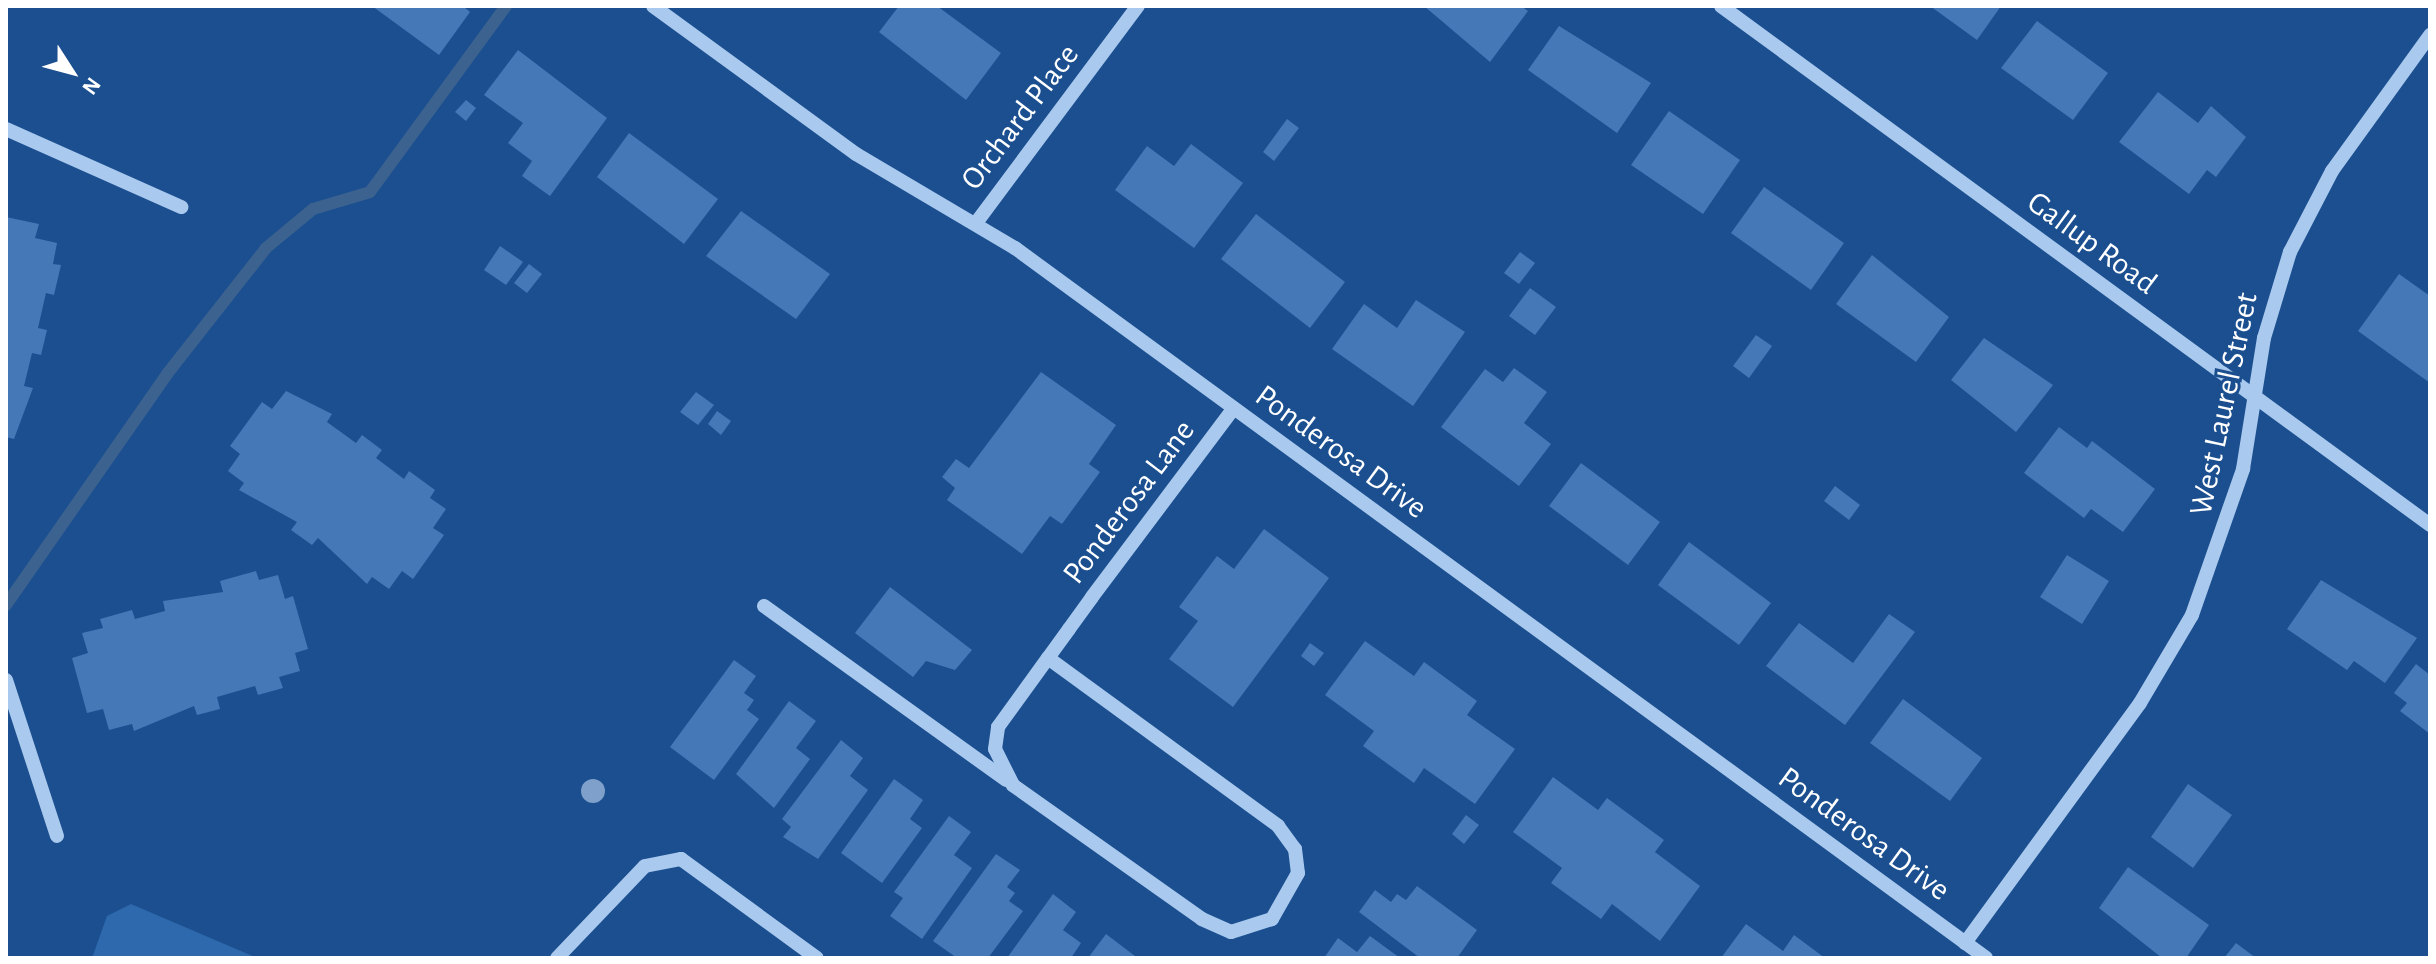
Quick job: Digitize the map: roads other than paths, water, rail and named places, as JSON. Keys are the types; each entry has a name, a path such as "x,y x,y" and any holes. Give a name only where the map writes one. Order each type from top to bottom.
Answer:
{"street":[{"name":"Ponderosa Drive","path":"653,6 856,154 976,223 1986,958"},
{"name":"Orchard Place","path":"976,223 1138,6"},
{"name":"Gallup Road","path":"1721,6 2430,525"},
{"name":"West Laurel Street","path":"1965,943 2140,703 2192,615 2229,519 2275,295 2309,211 2430,35"},
{"path":"6,129 181,207"},
{"name":"Ponderosa Lane","path":"1013,785 995,749 998,727 1234,408"},
{"path":"764,606 1202,919 1231,932 1272,919 1298,873 1295,849 1278,826 1048,658"},
{"path":"6,680 57,836"},
{"path":"557,958 645,866 681,859 817,958"}],"waterway":[{"path":"6,605 167,374 266,248 313,209 370,192 506,6"}]}
